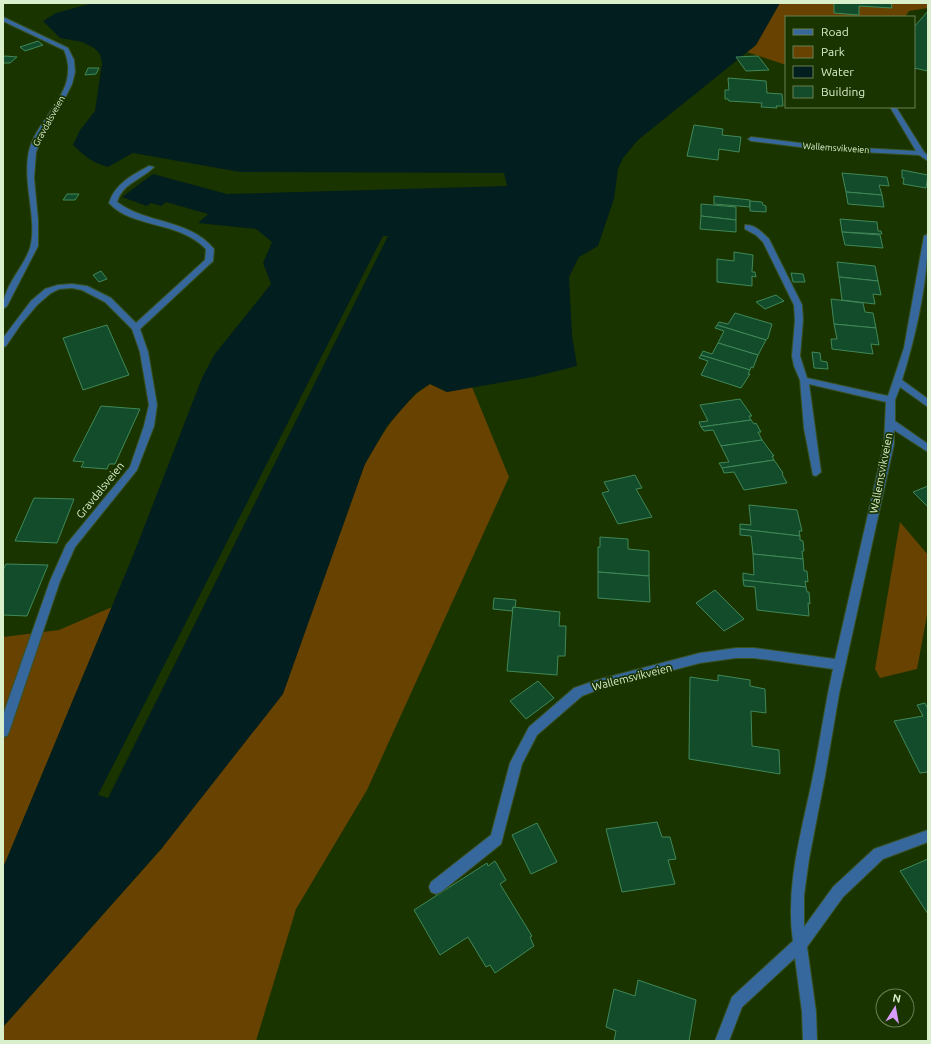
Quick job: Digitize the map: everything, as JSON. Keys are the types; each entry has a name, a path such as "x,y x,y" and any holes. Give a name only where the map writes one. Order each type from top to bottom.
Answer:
{"street":[{"name":"Gravdalsveien","path":"3,19 66,49 71,55 72,75 65,94 36,141 31,165 35,226 34,248 3,306"},
{"path":"894,108 921,152 928,159"},
{"name":"Wallemsvikveien","path":"751,139 824,148 921,152"},
{"path":"136,328 209,261 210,249 204,240 190,233 130,213 113,203 114,197 118,190 151,167"},
{"path":"748,227 760,233 766,240 798,305 799,320 796,356 798,366 804,380 809,428 816,472"},
{"name":"Wallemsvikveien","path":"810,1041 809,1012 797,923 797,895 802,859 819,776 833,694 889,444 891,400 908,348 928,236"},
{"name":"Gravdalsveien","path":"3,344 18,322 34,303 48,291 58,287 72,286 84,288 108,300 136,328 144,352 153,405 149,426 134,468 72,544 54,582 3,732"},
{"path":"804,380 891,400"},
{"path":"897,381 920,396 928,404"},
{"name":"Wallemsvikveien","path":"890,422 928,450"},
{"name":"Wallemsvikveien","path":"436,887 496,839 516,763 532,731 578,692 597,685 700,658 736,653 754,653 840,665"},
{"path":"722,1041 737,1002 795,947 799,945 838,892 879,854 928,836"}],"green space":[{"path":"779,3 928,3 928,8 909,11 906,16 785,16 785,65 747,52 756,45"},
{"path":"430,384 447,392 472,387 509,477 367,790 296,909 256,1041 3,1041 3,1027 162,848 365,464 401,409"},
{"path":"900,522 928,555 928,610 917,669 880,678 875,669"},
{"path":"112,607 3,868 3,637 59,630"}],"water":[{"path":"93,3 780,3 756,45 638,140 623,158 618,169 614,199 598,246 579,257 569,277 572,335 577,366 533,377 447,392 430,384 416,393 387,426 365,464 283,694 162,848 3,1027 3,868 134,553 202,378 214,355 271,284 263,263 272,242 256,229 198,223 208,214 166,202 161,206 151,203 147,206 122,197 153,174 227,194 507,186 504,173 240,172 133,153 108,167 93,161 73,145 80,130 95,111 102,63 100,54 94,48 82,42 60,38 43,21 56,13"}],"pier":[{"path":"383,236 388,236 108,798 98,795"}],"building":[{"path":"834,3 891,3 892,8 859,6 859,15 834,13"},
{"path":"928,11 928,71 915,68 915,26"},
{"path":"38,41 43,45 25,51 20,47"},
{"path":"758,56 769,70 746,71 736,57"},
{"path":"3,57 17,57 10,63 3,63"},
{"path":"88,68 99,68 96,74 85,75"},
{"path":"728,78 766,81 767,93 782,94 783,106 776,106 777,108 761,107 762,103 729,101 728,99 725,99 725,90 729,90"},
{"path":"694,125 723,129 722,135 741,137 739,152 719,149 718,160 687,156"},
{"path":"902,170 928,175 926,188 903,184 904,178 902,178"},
{"path":"842,173 887,177 889,186 879,185 882,195 846,192"},
{"path":"846,192 882,195 884,207 848,204"},
{"path":"67,194 79,194 75,200 63,200"},
{"path":"714,196 750,200 750,207 714,204"},
{"path":"750,201 762,202 763,205 766,206 766,212 750,211"},
{"path":"701,204 736,207 736,220 701,216"},
{"path":"701,216 736,220 736,232 700,229"},
{"path":"840,219 877,222 878,231 881,231 882,234 842,232"},
{"path":"842,232 880,235 883,248 845,245"},
{"path":"734,252 753,255 752,272 755,272 756,277 752,276 752,286 717,282 717,259 734,261"},
{"path":"837,262 875,266 878,281 839,277"},
{"path":"101,271 107,279 99,282 93,275"},
{"path":"791,273 803,274 805,282 793,282"},
{"path":"839,277 878,281 881,295 873,294 875,304 842,300"},
{"path":"776,295 784,301 765,309 756,302"},
{"path":"831,299 863,303 865,312 873,313 876,328 834,324"},
{"path":"735,313 772,324 768,338 766,340 717,325 719,322 728,324"},
{"path":"834,324 876,328 879,345 871,344 873,354 832,349 831,339 837,339"},
{"path":"107,325 129,375 83,390 63,338"},
{"path":"717,325 766,340 758,355 718,343 724,331 715,328"},
{"path":"718,343 758,355 753,368 751,367 750,370 701,355 703,351 712,354"},
{"path":"812,352 820,353 821,361 827,362 828,369 814,368"},
{"path":"701,355 750,370 748,374 750,374 741,388 701,375 708,361 699,358"},
{"path":"740,399 752,416 749,416 751,420 701,427 699,422 708,421 700,405"},
{"path":"101,406 140,409 115,464 109,464 107,469 81,467 84,462 73,461"},
{"path":"751,420 754,424 756,423 761,432 758,432 762,440 721,446 713,430 704,431 701,427"},
{"path":"762,440 774,456 772,456 774,460 722,468 719,463 729,462 721,446"},
{"path":"774,460 783,473 782,474 787,483 744,490 734,472 724,473 722,468"},
{"path":"635,475 642,488 636,489 652,517 618,524 602,493 609,491 604,482"},
{"path":"928,486 928,507 913,492"},
{"path":"34,498 74,499 57,543 15,541"},
{"path":"749,505 797,510 802,531 799,531 800,536 740,529 740,524 751,525"},
{"path":"740,529 800,536 800,540 803,541 803,559 753,554 751,536 740,535"},
{"path":"600,537 628,539 628,549 649,551 649,576 598,572 598,547 600,547"},
{"path":"753,554 803,559 804,571 807,571 808,582 805,581 806,587 743,580 743,573 754,575"},
{"path":"6,564 48,565 27,616 3,615 3,570"},
{"path":"598,572 649,576 650,602 598,598"},
{"path":"743,580 806,587 807,592 809,592 809,616 757,610 755,587 744,586"},
{"path":"715,590 744,619 724,631 696,603"},
{"path":"494,598 516,600 515,608 513,607 512,611 493,609"},
{"path":"513,607 560,612 559,626 566,626 565,656 558,656 557,675 507,671"},
{"path":"718,675 750,680 750,686 765,689 766,713 751,711 752,746 779,750 780,774 689,759 690,677 718,681"},
{"path":"538,681 554,698 526,719 510,701"},
{"path":"925,703 928,709 928,772 920,773 894,721 923,716 917,705"},
{"path":"657,822 662,837 670,837 676,859 668,860 675,884 622,892 606,829"},
{"path":"537,823 557,862 531,874 512,835"},
{"path":"928,859 928,914 900,871"},
{"path":"495,861 506,880 500,884 532,936 530,937 534,946 495,973 490,965 486,967 468,937 440,955 414,910 487,863 488,866"},
{"path":"638,980 696,1000 689,1041 614,1041 616,1031 606,1027 614,989 635,996"}]}
